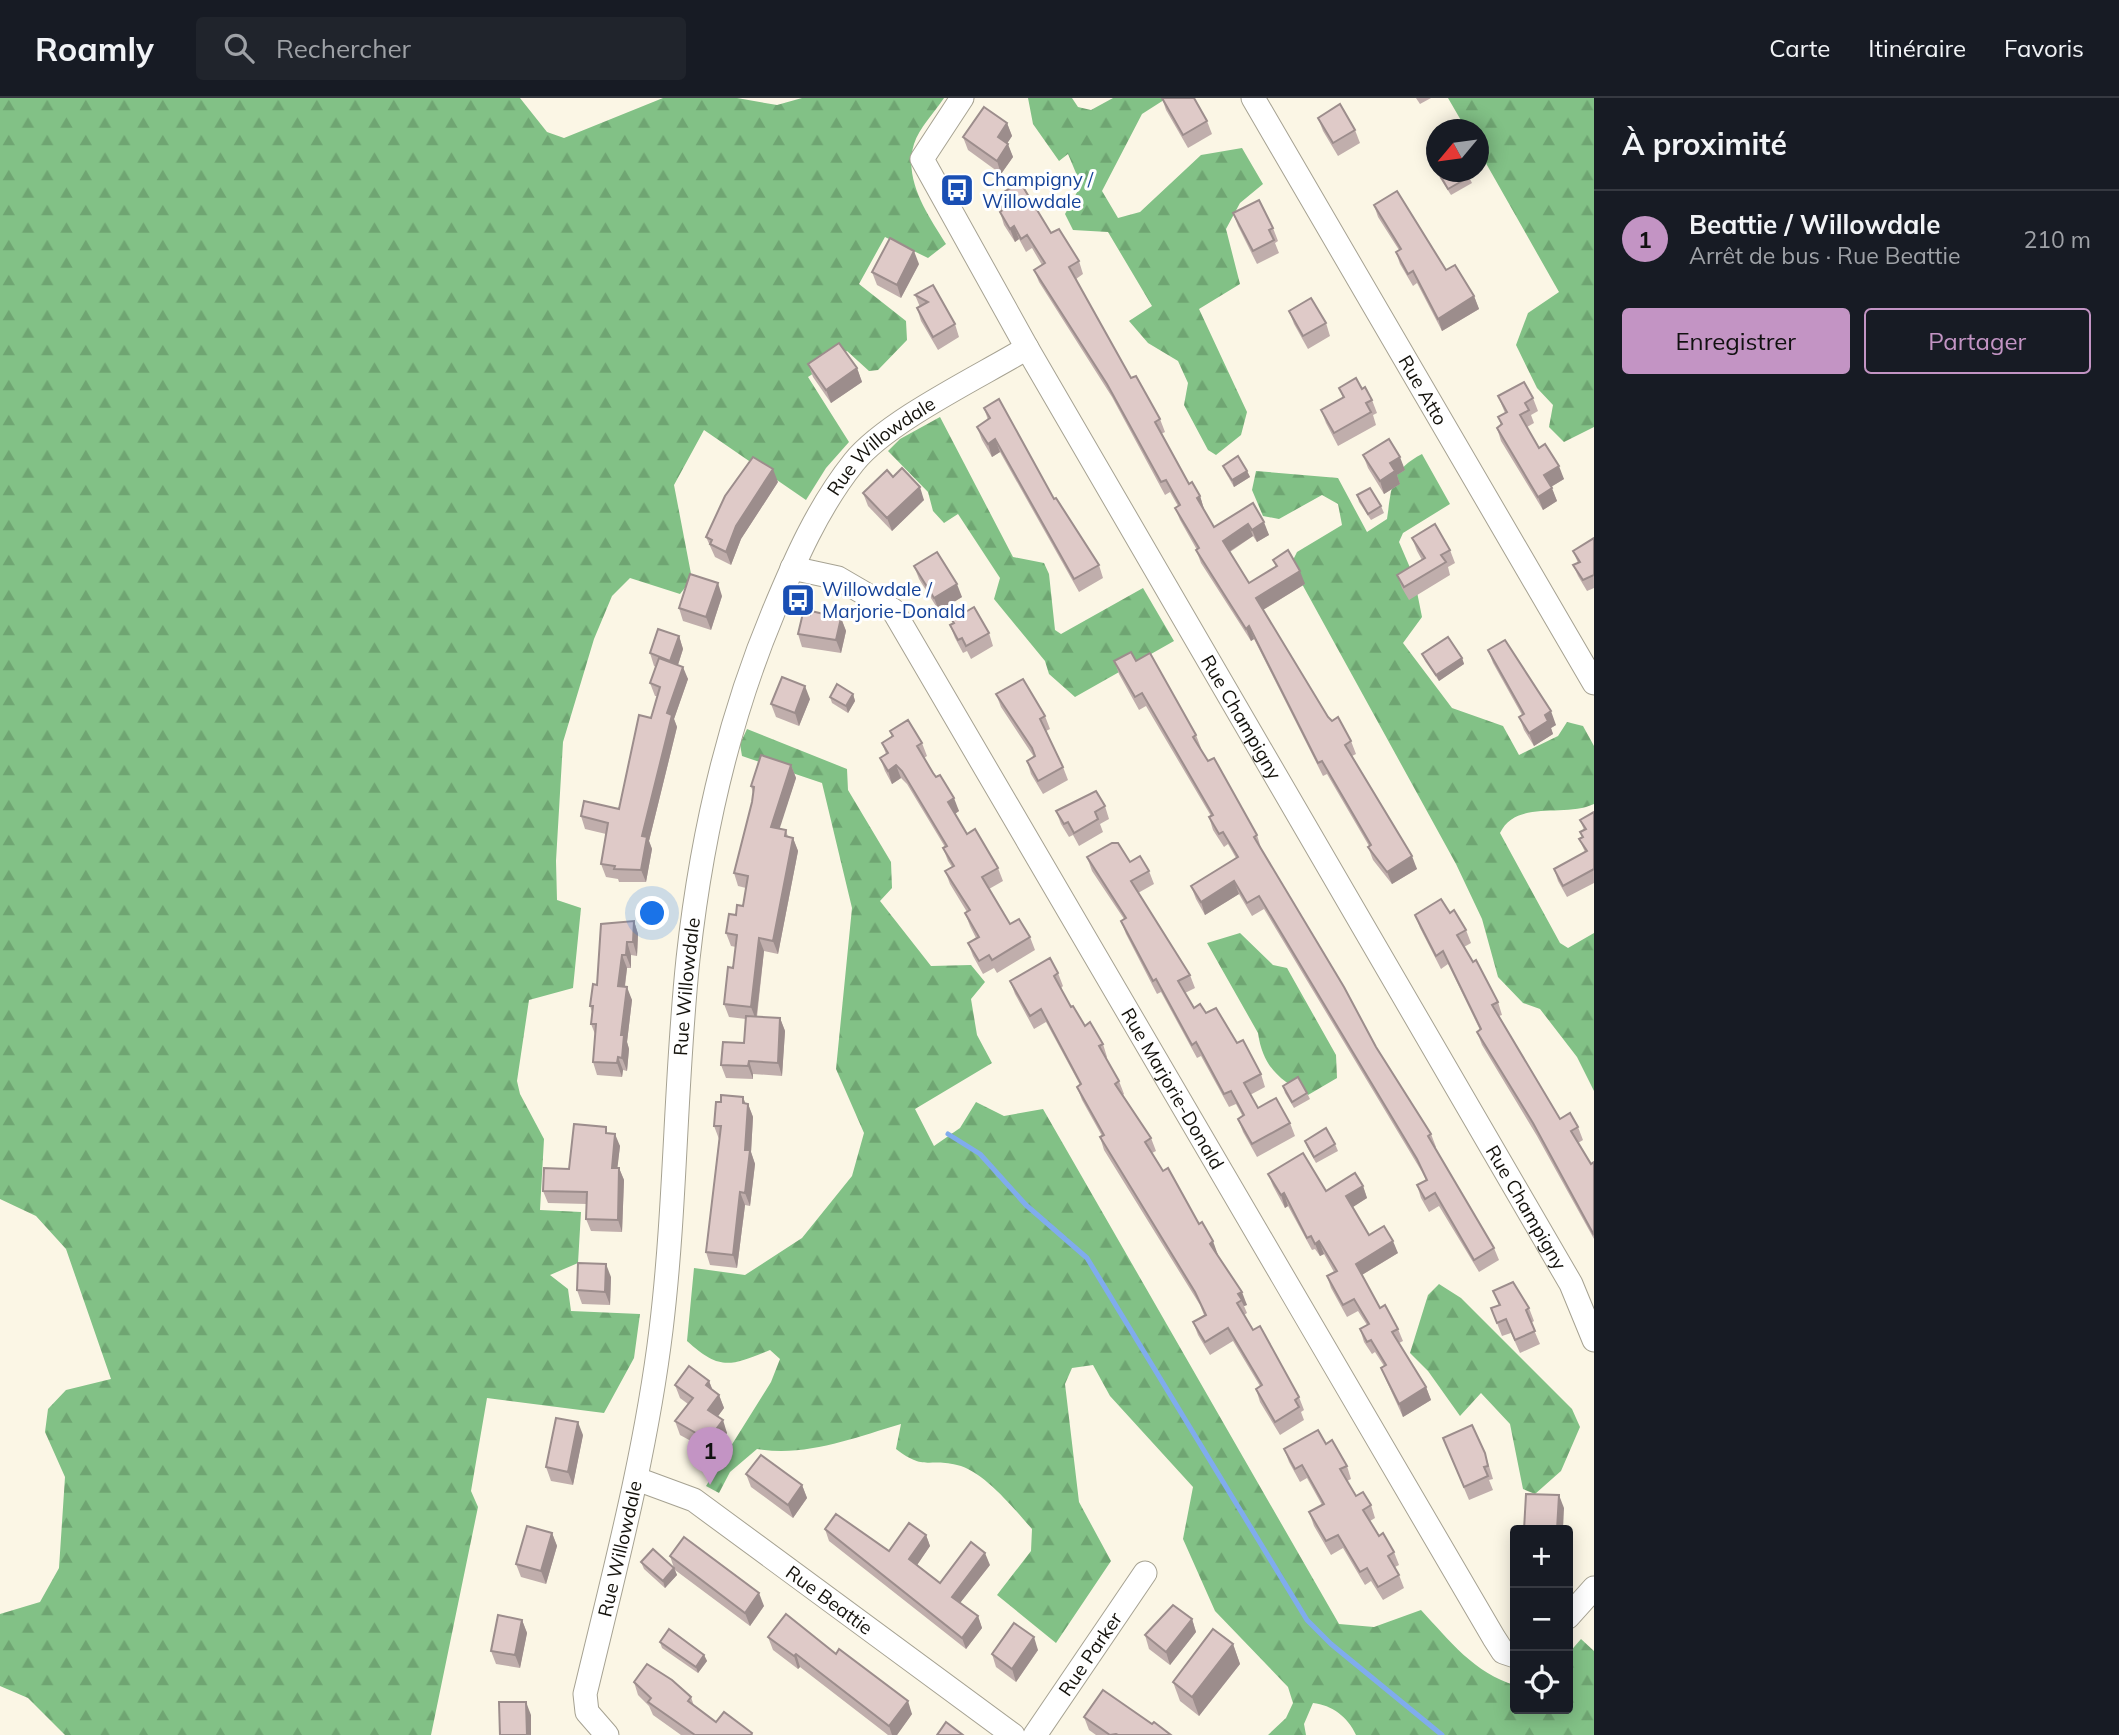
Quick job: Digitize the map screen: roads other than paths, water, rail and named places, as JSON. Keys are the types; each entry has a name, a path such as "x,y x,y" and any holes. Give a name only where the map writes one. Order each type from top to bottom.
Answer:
{"street":[{"name":"Rue Champigny","path":"962,98 922,159 1027,348 1571,1284 1594,1340"},
{"name":"Rue Atto","path":"1253,98 1594,683"},
{"name":"Rue Willowdale","path":"607,1735 598,1729 587,1712 585,1694 637,1479 661,1330 686,980 704,845 738,707 792,568 830,495 865,451 881,436 1027,348"},
{"name":"Rue Marjorie-Donald","path":"792,568 838,579 892,610 1494,1638 1503,1652 1510,1654"},
{"name":"Rue Beattie","path":"637,1479 694,1500 1013,1735"},
{"name":"Rue Parker","path":"1035,1735 1145,1573"},
{"path":"1573,1611 1594,1588"}],"waterway":[{"path":"948,1134 980,1154 1026,1205 1087,1258 1307,1620 1331,1644 1442,1735"}],"place":[{"name":"Champigny / Willowdale","path":"957,190"},
{"name":"Willowdale / Marjorie-Donald","path":"798,600"},
{"name":"Beattie / Willowdale","path":"710,1485"}]}
